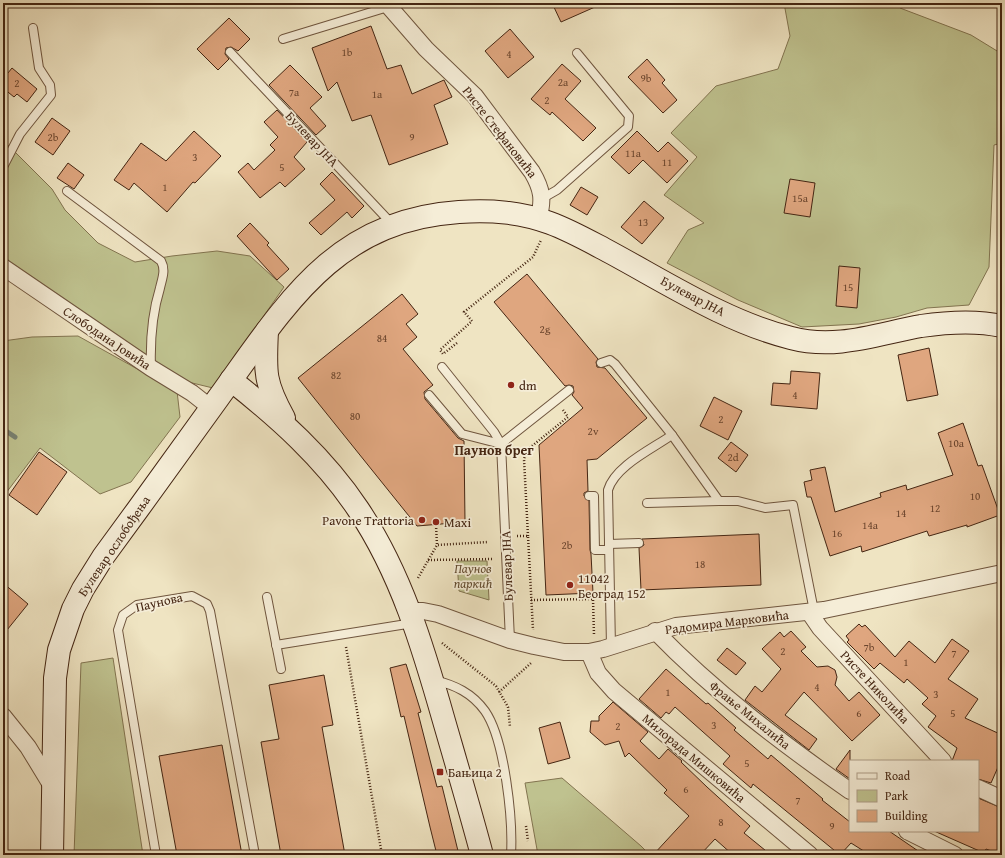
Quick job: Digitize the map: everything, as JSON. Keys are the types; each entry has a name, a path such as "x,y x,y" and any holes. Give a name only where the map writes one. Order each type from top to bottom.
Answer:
{"main road":[{"name":"Булевар ЈНА","path":"232,380 267,331 312,278 340,253 374,232 394,225 428,216 490,210 514,213 540,228 567,230 733,317 770,332 795,339 829,343 852,341 920,326 949,323 977,322 1002,326"},
{"path":"267,331 265,369 267,382 273,399 290,428"},
{"path":"232,380 290,428 314,453 358,508 396,578 412,617 432,679 482,855"},
{"name":"Булевар ослобођења","path":"52,855 55,678 59,650 72,609 104,557 232,380"}],"street":[{"name":"Ристе Стефановића","path":"387,5 426,49 475,96 532,172 540,184 543,198"},
{"path":"540,228 543,198"},
{"name":"Слободана Јовића","path":"3,267 151,368 192,393 211,408"},
{"name":"Радомира Марковића","path":"412,617 423,611 438,614 510,640 540,648 564,652 592,651 611,647 655,631 692,624 811,612 999,578"},
{"name":"Ристе Николића","path":"811,612 820,628 942,760"},
{"name":"Фрање Михалића","path":"655,631 682,659 778,740 849,790"},
{"name":"Милорада Мишковића","path":"592,651 598,673 614,691 810,855"},
{"path":"3,716 28,747 54,790"},
{"path":"979,788 1002,799"},
{"path":"909,832 955,855"}],"lane":[{"path":"283,39 387,5"},
{"path":"3,167 20,134 51,95 52,89 39,68 33,28"},
{"name":"Булевар ЈНА","path":"230,52 394,225"},
{"path":"543,198 557,190 628,127 629,116 577,53"},
{"path":"67,191 163,265 163,276 151,331 151,368"},
{"path":"601,363 610,360 615,364 672,436 719,501"},
{"path":"442,368 494,432 501,444"},
{"path":"501,444 556,402 569,390"},
{"path":"429,395 462,434 501,444"},
{"path":"611,647 608,490 610,484 620,471 672,436"},
{"name":"Булевар ЈНА","path":"501,444 510,640"},
{"path":"589,496 594,496 595,550 639,543"},
{"path":"647,503 738,501 765,508 793,502 811,612"},
{"name":"Паунова","path":"156,855 118,630 123,615 137,605 192,596 207,604 210,611 255,855"},
{"path":"267,597 280,669"},
{"path":"276,645 344,634 412,617"},
{"path":"432,679 454,684 471,696 485,711 495,732 507,787 512,838 511,855"}],"path":[{"path":"457,343 443,354 440,350 472,322 464,312 533,257 540,228"},
{"path":"499,692 540,648 531,600 524,459 528,450 568,417 556,402"},
{"path":"416,582 437,545 436,525"},
{"path":"515,536 528,536"},
{"path":"437,545 488,542"},
{"path":"428,560 494,559"},
{"path":"531,600 593,599 592,651"},
{"path":"344,634 382,855"},
{"path":"440,641 496,686 508,707 510,727"},
{"path":"526,826 528,841"}],"green space":[{"path":"784,3 897,3 900,8 971,35 1002,54 1002,143 994,145 989,267 969,305 927,308 896,317 859,324 802,327 738,300 667,263 688,230 704,223 664,195 697,157 671,133 716,86 778,69 790,36"},
{"path":"3,140 52,189 65,210 98,243 135,262 217,251 250,256 284,287 213,388 184,381 3,258"},
{"path":"78,336 177,391 180,417 131,482 100,494 40,448 3,497 3,341 32,337"},
{"name":"Паунов паркић","path":"457,561 487,561 489,600 459,591"},
{"path":"113,658 143,855 74,855 81,663"},
{"path":"562,778 650,855 538,855 525,783"}],"building":[{"path":"552,3 604,3 561,22"},
{"path":"229,18 250,39 238,51 231,47 226,48 225,54 229,59 218,70 197,49"},
{"path":"371,26 387,69 401,65 412,94 444,80 452,97 434,105 448,144 389,165 371,115 352,121 337,82 328,91 312,48"},
{"path":"510,29 534,57 508,78 485,51"},
{"path":"647,59 665,80 662,83 677,100 663,113 628,77"},
{"path":"562,64 581,81 565,99 596,128 583,141 552,112 550,115 531,99"},
{"path":"290,65 322,97 310,108 326,126 316,135 269,85"},
{"path":"12,68 37,89 27,102 17,94 14,97 3,88 3,79"},
{"path":"277,110 307,142 294,157 305,169 285,187 280,182 260,198 238,172 248,163 254,170 275,150 270,145 278,137 264,122"},
{"path":"52,118 70,131 53,155 35,142"},
{"path":"194,131 221,156 195,183 193,182 167,212 134,183 129,190 114,180 141,143 166,161"},
{"path":"637,131 658,152 668,142 688,161 667,183 643,160 629,174 611,157"},
{"path":"68,163 84,175 74,189 57,178"},
{"path":"332,172 364,206 352,218 347,212 321,235 309,223 335,200 320,184"},
{"path":"790,179 815,183 810,217 784,213"},
{"path":"581,187 598,197 587,215 570,205"},
{"path":"644,201 664,218 642,244 621,227"},
{"path":"250,223 269,243 267,245 289,269 277,280 237,236"},
{"path":"839,266 860,268 857,308 836,306"},
{"path":"527,274 598,359 596,362 597,367 605,368 647,418 597,459 587,460 588,491 584,493 584,496 589,501 593,593 546,595 539,445 583,408 572,395 574,392 573,386 565,386 494,302"},
{"path":"402,294 418,314 406,324 417,337 403,349 433,385 424,392 425,399 458,438 464,441 465,522 417,526 298,378"},
{"path":"929,348 938,395 907,401 898,355"},
{"path":"791,371 820,373 817,409 771,405 773,383 790,384"},
{"path":"714,397 742,411 728,440 700,426"},
{"path":"963,423 978,466 982,465 1000,515 967,527 967,525 929,536 927,531 862,552 861,546 830,556 811,497 807,497 804,482 812,480 810,470 825,467 835,512 881,497 880,493 906,485 907,490 953,475 938,433"},
{"path":"731,442 748,455 736,472 718,458"},
{"path":"39,452 67,472 37,515 9,495"},
{"path":"759,534 761,585 641,590 639,548 644,545 642,539"},
{"path":"3,583 28,604 3,635"},
{"path":"859,624 862,627 865,625 895,657 909,641 935,663 952,639 969,651 948,679 978,699 965,718 1002,735 1002,758 991,783 979,779 979,760 952,760 957,748 928,727 936,716 922,704 928,698 907,679 904,683 880,663 874,669 847,642 849,640 846,636"},
{"path":"791,631 806,647 801,651 817,667 828,666 835,670 837,677 835,685 849,701 859,692 880,715 852,741 804,692 785,715 817,739 809,750 745,700 755,686 762,692 781,669 762,649 780,632 784,637"},
{"path":"727,648 746,663 736,675 717,660"},
{"path":"406,664 421,712 418,713 437,787 442,786 459,855 437,855 404,716 401,717 390,668"},
{"path":"666,669 706,704 708,703 736,728 734,730 768,759 771,755 823,799 822,800 849,821 849,832 890,832 924,855 870,855 851,843 840,855 753,784 751,788 723,764 730,756 675,707 669,714 666,712 661,718 639,699"},
{"path":"324,675 333,725 322,727 345,855 281,855 261,742 279,739 269,685"},
{"path":"613,702 648,732 640,741 659,759 668,749 682,761 681,762 707,787 750,826 744,833 771,855 733,855 715,839 700,855 653,855 689,816 664,793 667,790 629,753 625,757 619,741 605,745 590,732 591,721 599,721 599,716"},
{"path":"560,722 570,758 548,764 539,728"},
{"path":"222,745 242,855 177,855 159,756"},
{"path":"850,750 849,778 836,769"},
{"path":"979,798 1002,808 1002,855 986,849 984,853 936,832 979,832"}],"waterway":[{"path":"3,429 15,437"}],"place":[{"name":"dm","path":"511,385"},
{"name":"Pavone Trattoria","path":"422,520"},
{"name":"Maxi","path":"436,522"},
{"name":"11042 Београд 152","path":"570,585"},
{"name":"Бањица 2","path":"440,772"}],"district":[{"name":"Паунов брег","path":"494,450"}]}
